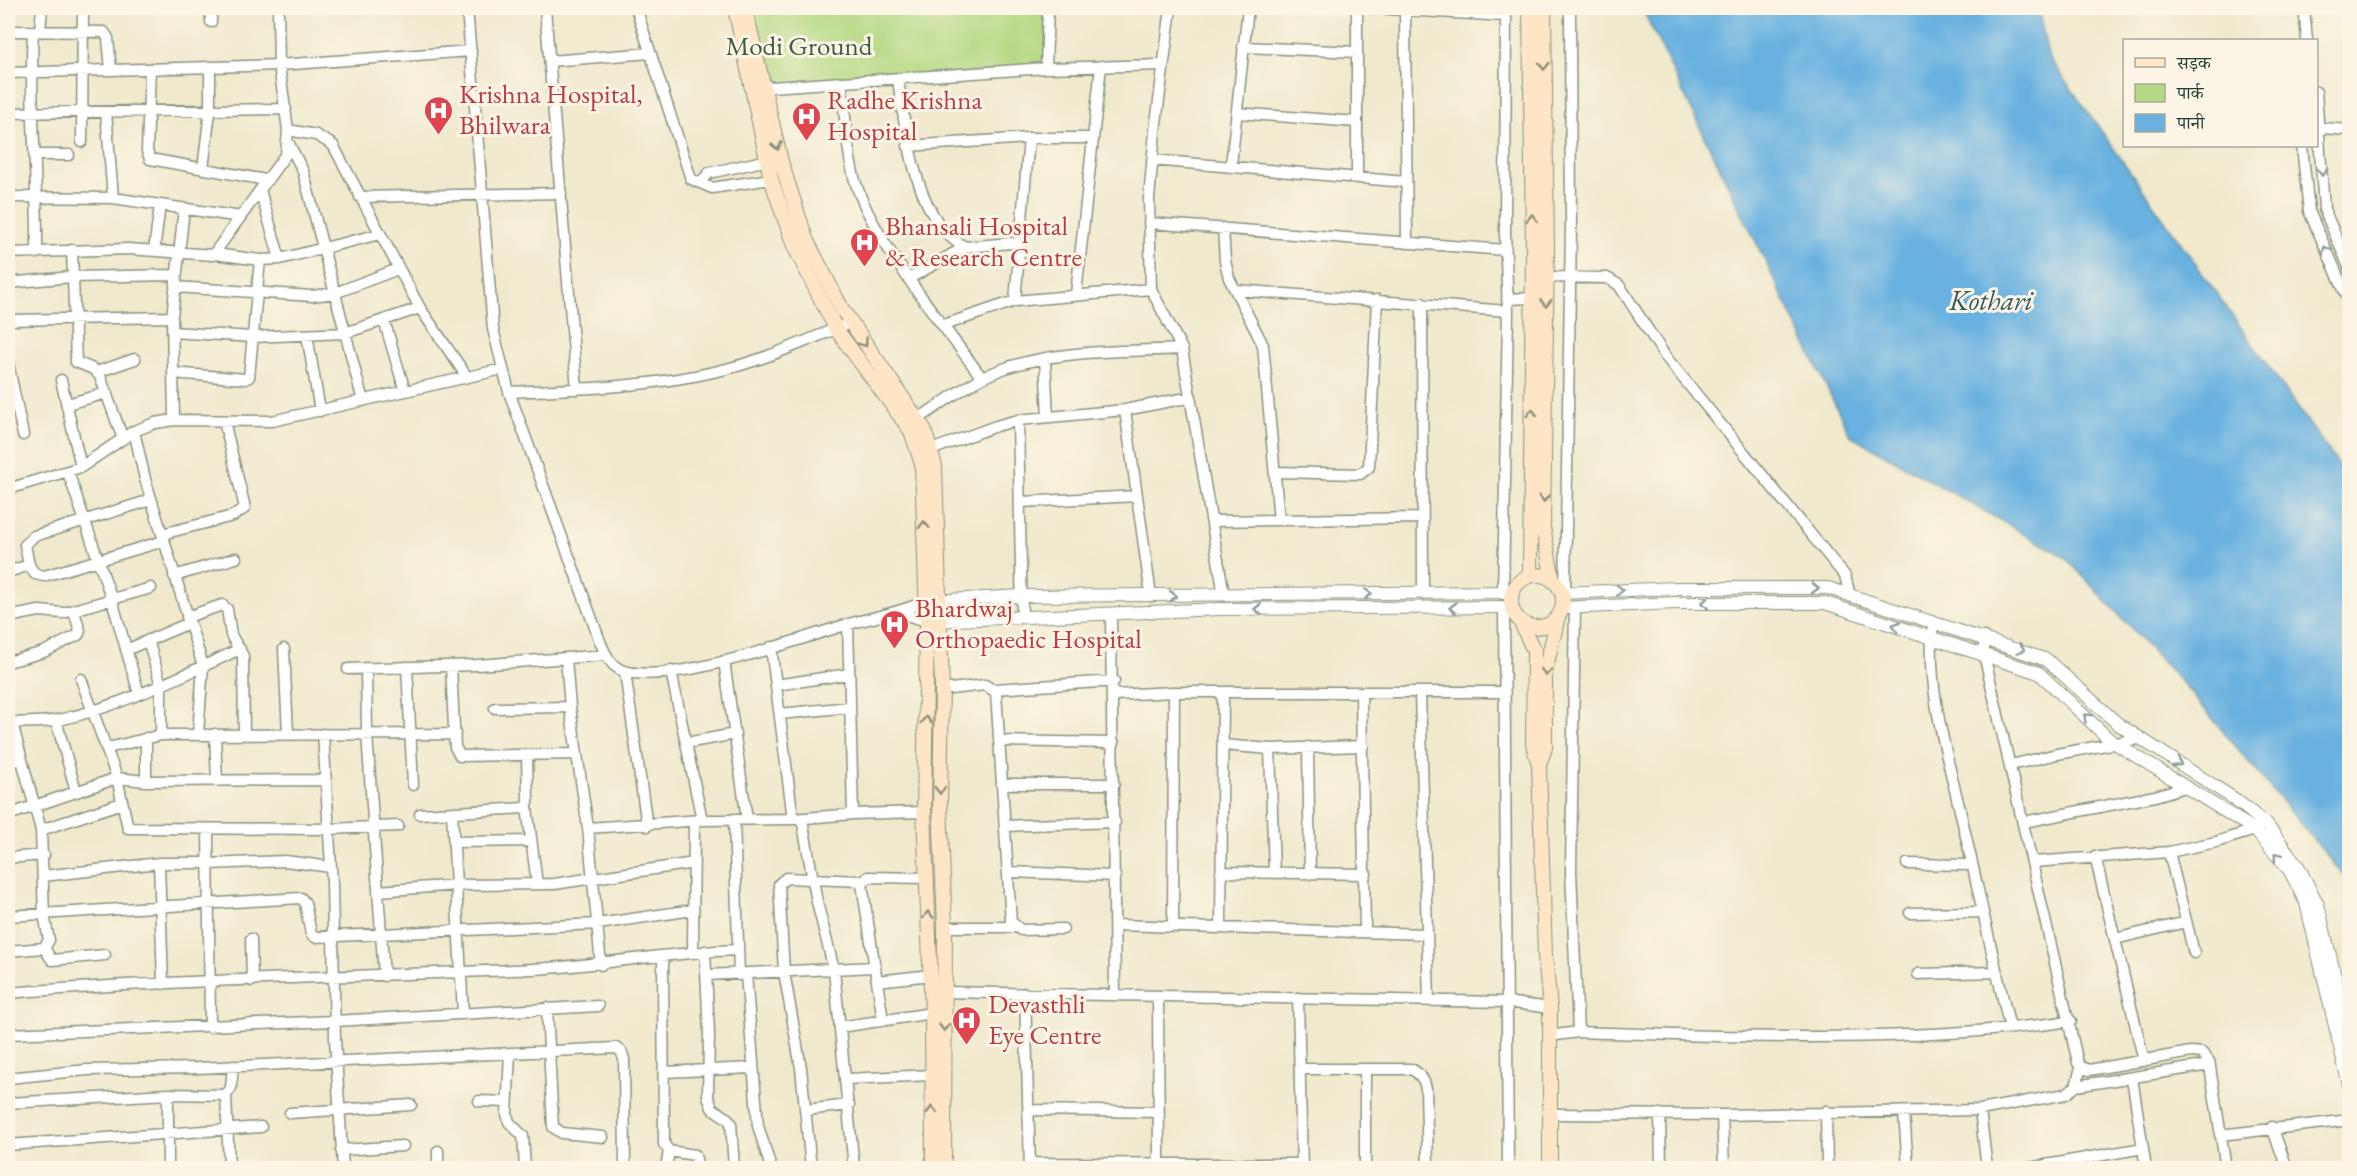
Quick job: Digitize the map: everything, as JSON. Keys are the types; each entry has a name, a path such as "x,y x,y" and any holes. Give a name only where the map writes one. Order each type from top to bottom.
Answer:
{"main road":[{"path":"735,8 806,239 850,323 918,419 932,450 937,487 924,812 932,1013 933,1168"},
{"path":"745,8 771,179 794,246 836,329 899,412 920,453 933,601"},
{"path":"1530,8 1532,298 1538,458 1543,527 1565,610 1545,672 1545,748 1539,765"},
{"path":"1530,576 1546,277 1544,8"},
{"path":"1550,1168 1550,1008 1545,956 1539,765 1533,744 1534,651 1520,621 1508,607 1508,593 1519,582 1530,576 1542,576 1560,589"},
{"path":"1520,621 1541,627 1565,610"},
{"path":"933,621 942,690 940,804 945,927 944,1168"}],"street":[{"path":"37,253 38,196 31,72 36,31 42,8"},
{"path":"82,142 83,8"},
{"path":"211,8 212,22"},
{"path":"278,8 279,65 289,144 303,171 363,401"},
{"path":"468,8 493,328 509,392 606,655 617,668 625,672 652,674 724,661 848,624 899,613 933,601 1022,596 1508,593 1505,12 1370,8"},
{"path":"545,8 577,389"},
{"path":"636,8 689,175 694,181 712,188 771,179"},
{"path":"1046,68 1048,8"},
{"path":"1172,8 1152,160 1149,223 1151,289 1182,349 1224,595"},
{"path":"1231,165 1248,8"},
{"path":"1357,8 1357,177"},
{"path":"1570,8 1570,277 1560,589 1828,588 1984,637 2047,660 2138,739 2236,800 2267,825 2298,866 2318,905 2349,1040"},
{"path":"2304,8 2307,39"},
{"path":"1405,10 1407,243"},
{"path":"8,32 106,33 111,70"},
{"path":"1243,47 1357,52"},
{"path":"8,73 279,65 471,51"},
{"path":"550,61 650,53"},
{"path":"758,87 1046,68 1163,65"},
{"path":"1076,294 1101,66"},
{"path":"203,169 210,111 210,67"},
{"path":"150,69 147,151 150,159 266,180"},
{"path":"898,79 908,146 918,183 948,236 965,247"},
{"path":"841,82 856,184 871,217 910,278 982,378"},
{"path":"2318,107 2324,209 2349,269"},
{"path":"8,113 286,109"},
{"path":"106,112 113,198"},
{"path":"1237,113 1357,122"},
{"path":"2321,128 2349,130"},
{"path":"288,129 316,135 333,145 420,308 467,377"},
{"path":"908,146 1029,138 1093,138"},
{"path":"1015,301 1022,242 1029,138"},
{"path":"215,254 266,180 280,164 289,144"},
{"path":"2302,147 2309,211 2349,303"},
{"path":"35,155 69,155"},
{"path":"701,182 709,172 768,160"},
{"path":"1152,160 1231,165 1406,182"},
{"path":"260,190 280,259"},
{"path":"360,197 561,193"},
{"path":"8,197 113,198 242,217"},
{"path":"154,251 160,205"},
{"path":"174,420 172,317 184,209"},
{"path":"1149,223 1505,249"},
{"path":"1223,228 1225,261 1235,290 1263,345 1279,520"},
{"path":"8,253 128,249 178,254 215,254 260,260 280,259 380,234"},
{"path":"910,278 965,247 1022,242"},
{"path":"72,250 71,277 76,362 97,372 123,439"},
{"path":"173,373 248,378 251,372 260,260"},
{"path":"174,287 303,296 334,293 398,269"},
{"path":"8,283 71,277 176,275"},
{"path":"1546,277 1607,278 1619,285 1665,356 1845,576 1850,595"},
{"path":"944,325 1015,301 1151,289"},
{"path":"1235,290 1508,311"},
{"path":"1507,299 1532,298"},
{"path":"1275,472 1360,474 1369,467 1377,300"},
{"path":"1422,303 1424,594"},
{"path":"172,332 253,337 345,333 420,308"},
{"path":"8,320 172,317"},
{"path":"384,320 405,392"},
{"path":"509,392 577,389 676,379 717,371 747,363 850,323"},
{"path":"307,335 320,411"},
{"path":"918,419 982,378 1020,364 1045,359 1182,349"},
{"path":"97,372 135,359"},
{"path":"1045,359 1048,417"},
{"path":"8,363 23,435"},
{"path":"8,489 81,467 135,431 155,423 174,420 258,423 503,369"},
{"path":"61,380 81,467"},
{"path":"67,404 107,393"},
{"path":"932,450 1018,420 1125,410 1191,397"},
{"path":"1125,410 1151,596"},
{"path":"1018,420 1022,617"},
{"path":"151,500 30,538 25,545 29,565 35,574 44,576 233,516 245,508 224,421"},
{"path":"135,431 151,500 203,666 198,734"},
{"path":"68,472 111,600 139,694"},
{"path":"1021,502 1137,496"},
{"path":"1212,521 1423,518"},
{"path":"174,576 236,558"},
{"path":"8,572 29,565"},
{"path":"8,617 34,612 74,610 151,588"},
{"path":"1578,1032 1570,872 1565,610 1676,603 1825,603 2039,673 2116,743 2255,830 2290,871 2306,903 2349,1090"},
{"path":"126,650 218,606 225,606 231,635 240,649 244,662 244,735"},
{"path":"899,613 933,621 1220,609 1508,607 1504,692 1508,1168"},
{"path":"8,662 50,650 78,635 74,610"},
{"path":"1112,614 1115,995"},
{"path":"1933,621 1936,703 1981,912 2010,1028"},
{"path":"848,624 853,814"},
{"path":"1984,637 1984,654 2081,1067 2076,1086"},
{"path":"148,640 161,685 161,735"},
{"path":"771,647 797,819 834,970 854,1168"},
{"path":"44,948 49,940 44,915 44,855 41,830 10,723 56,720 94,710 161,685 240,649"},
{"path":"284,649 288,734"},
{"path":"348,669 451,666 606,655"},
{"path":"566,659 570,707 594,879 601,965"},
{"path":"724,661 747,819"},
{"path":"451,666 456,752 462,757 577,754"},
{"path":"407,667 413,786"},
{"path":"366,668 367,734 384,976"},
{"path":"671,671 686,743 698,820 694,863 693,951"},
{"path":"625,672 647,826"},
{"path":"776,685 849,674"},
{"path":"81,679 108,748 117,778 126,825 130,829 329,829 398,826"},
{"path":"942,690 986,685 994,689 1114,681"},
{"path":"994,689 997,697 1008,872 1014,927"},
{"path":"1114,695 1174,692 1361,694 1504,692"},
{"path":"1173,927 1174,692"},
{"path":"1420,692 1429,1001"},
{"path":"1221,927 1223,694"},
{"path":"1361,694 1366,874 1365,930"},
{"path":"780,714 850,706"},
{"path":"495,708 570,707"},
{"path":"56,720 76,791"},
{"path":"215,734 218,781"},
{"path":"323,734 334,936 336,1060 343,1168"},
{"path":"108,748 161,735 454,734"},
{"path":"686,743 735,734"},
{"path":"146,738 146,781"},
{"path":"2011,765 2138,739"},
{"path":"1000,741 1114,743"},
{"path":"1223,745 1270,749 1363,746"},
{"path":"1308,747 1310,874"},
{"path":"1270,749 1274,873"},
{"path":"527,756 527,807 537,884"},
{"path":"8,764 21,758"},
{"path":"8,815 117,778 146,781 326,780"},
{"path":"1003,784 1114,784"},
{"path":"2024,822 2155,796 2185,787"},
{"path":"41,830 122,803"},
{"path":"420,814 527,807"},
{"path":"452,812 463,1013"},
{"path":"588,828 647,826 698,820 797,819 853,814 924,812"},
{"path":"734,819 737,950 742,974 758,1126 771,1168"},
{"path":"1005,826 1115,822"},
{"path":"208,829 210,1027"},
{"path":"2033,862 2169,852 2216,842 2255,830"},
{"path":"454,842 531,841"},
{"path":"2169,852 2194,953"},
{"path":"8,858 44,855"},
{"path":"2095,856 2144,1060"},
{"path":"43,876 159,864 285,861 331,867"},
{"path":"378,891 457,885 537,884 594,879 694,863"},
{"path":"159,864 163,984"},
{"path":"1907,864 1971,865"},
{"path":"1008,872 1115,876"},
{"path":"1221,872 1366,874"},
{"path":"811,1168 806,1110 784,972 780,881 786,878 862,881 868,878 927,878"},
{"path":"862,881 883,1020"},
{"path":"8,916 301,898 305,903 311,934 315,937 598,924 693,910"},
{"path":"1910,914 1981,912"},
{"path":"2115,939 2186,922"},
{"path":"1115,925 1365,930 1427,934"},
{"path":"945,927 1063,929"},
{"path":"251,939 252,981"},
{"path":"8,951 44,948"},
{"path":"44,948 52,960 105,955"},
{"path":"8,993 601,965 693,951 737,950"},
{"path":"705,951 709,1102 727,1118 733,1131 734,1168"},
{"path":"663,956 664,1144 669,1151 666,1168"},
{"path":"706,975 874,967"},
{"path":"1918,974 1996,972"},
{"path":"877,981 931,975"},
{"path":"944,992 1506,1002 1550,1008"},
{"path":"1025,993 1030,1166 1159,1163 1302,1166 1298,999"},
{"path":"1158,996 1159,1163"},
{"path":"8,1034 210,1027 598,1006"},
{"path":"547,1008 553,1127 562,1133 603,1137"},
{"path":"840,1027 932,1013"},
{"path":"1549,1036 1578,1032 1878,1037 2071,1022"},
{"path":"8,1078 87,1070 233,1066 616,1048 623,1053 625,1168"},
{"path":"2081,1067 2089,1070 2197,1052 2207,1057 2226,1168"},
{"path":"510,1053 507,1119 523,1137 525,1168"},
{"path":"1550,1114 1722,1115 1826,1111 1904,1113 1980,1110 2059,1096 2076,1086 2210,1065"},
{"path":"229,1168 226,1095 231,1088 233,1066"},
{"path":"664,1072 753,1068"},
{"path":"1300,1069 1411,1070 1425,1081 1428,1168"},
{"path":"1365,1069 1365,1168"},
{"path":"846,1079 932,1075"},
{"path":"2132,1078 2146,1168"},
{"path":"8,1103 168,1094 226,1095"},
{"path":"168,1094 168,1168"},
{"path":"479,1101 507,1102"},
{"path":"806,1110 849,1105"},
{"path":"290,1113 411,1106"},
{"path":"1028,1110 1159,1112"},
{"path":"1980,1110 1986,1168"},
{"path":"1826,1111 1827,1168"},
{"path":"1904,1113 1908,1168"},
{"path":"1660,1114 1661,1168"},
{"path":"1722,1115 1724,1168"},
{"path":"2220,1135 2272,1127 2349,1120"},
{"path":"8,1145 261,1127"},
{"path":"2272,1127 2287,1168"},
{"path":"341,1150 403,1146"},
{"path":"2029,1168 2143,1148"},
{"path":"438,1151 438,1168"},
{"path":"669,1151 695,1155 698,1168"}],"green space":[{"name":"Modi Ground","path":"749,8 1048,8 1046,68 769,87"}],"water":[{"name":"Kothari","path":"1642,8 2038,8 2048,56 2349,480 2349,882 2187,688 2065,557 1850,435"}],"place":[{"name":"Krishna Hospital, Bhilwara","path":"438,136"},
{"name":"Radhe Krishna Hospital","path":"806,142"},
{"name":"Bhansali Hospital & Research Centre","path":"864,268"},
{"name":"Bhardwaj Orthopaedic Hospital","path":"894,650"},
{"name":"Devasthli Eye Centre","path":"967,1046"}]}
